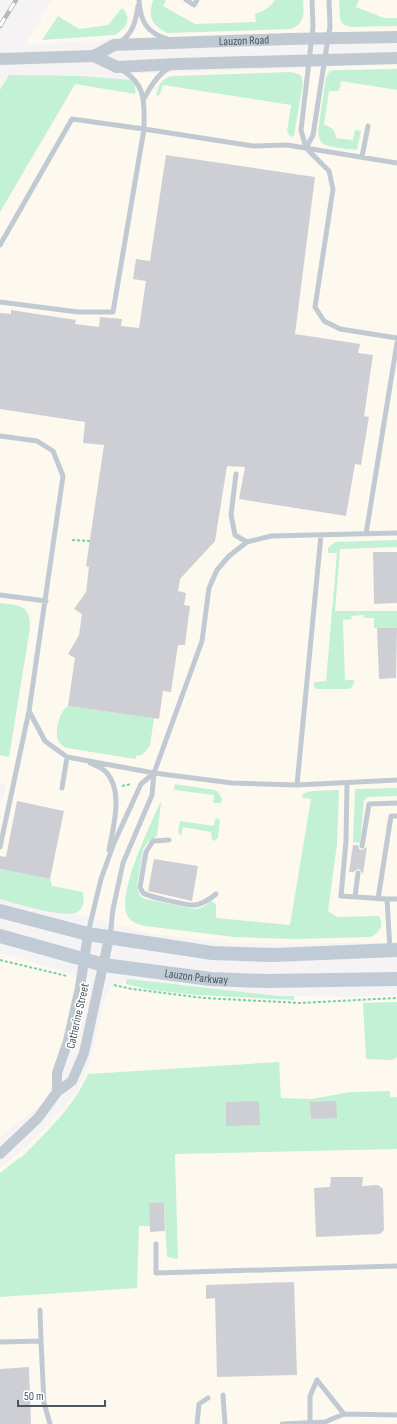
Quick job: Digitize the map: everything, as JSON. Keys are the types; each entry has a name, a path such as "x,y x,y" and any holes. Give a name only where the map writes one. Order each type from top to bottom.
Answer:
{"main road":[{"name":"Lauzon Parkway","path":"0,911 88,934 212,953 273,955 394,951"},
{"name":"Lauzon Parkway","path":"0,936 104,965 211,979 273,981 397,979"}],"street":[{"name":"Lauzon Road","path":"0,59 94,56 114,45 311,38 397,37"},
{"name":"Lauzon Road","path":"94,56 117,67 397,58"},
{"name":"Catherine Street","path":"57,1092 57,1073 68,1041 80,987 88,934"},
{"name":"Catherine Street","path":"2,1151 38,1118 57,1092 72,1081 84,1053 110,938"}],"lane":[{"path":"186,0 194,5 197,0"},
{"path":"312,0 313,27 301,130 306,148 329,171 333,189 315,307 324,321 340,329 397,338"},
{"path":"306,148 313,135 330,26 329,0"},
{"path":"140,1 143,22 156,36 178,43"},
{"path":"114,45 126,38 133,27 136,21 140,1"},
{"path":"144,99 151,86 162,72 177,64"},
{"path":"0,302 78,312 113,312 144,129 144,99 139,87 131,75 117,67"},
{"path":"0,245 72,118 253,146 287,145 397,163"},
{"path":"362,157 368,126"},
{"path":"366,534 397,343"},
{"path":"0,436 37,441 53,451 63,476 30,711 0,847"},
{"path":"236,474 231,515 235,535 247,542"},
{"path":"110,938 113,909 124,863 152,795 154,773 202,641 209,588 218,570 229,556 247,542 271,536 397,533"},
{"path":"297,785 321,535"},
{"path":"0,595 46,601"},
{"path":"30,711 45,741 67,757 87,761 154,773 232,784 297,785 397,780"},
{"path":"62,788 67,757"},
{"path":"87,761 106,772 115,788 116,812 107,863"},
{"path":"88,934 101,879 114,843 141,784 154,773"},
{"path":"346,783 346,841 341,896 387,900 397,899"},
{"path":"362,846 369,804 397,803"},
{"path":"378,899 391,816 397,816"},
{"path":"169,840 153,841 146,852 140,886 143,894 150,897 195,905 207,901 216,894"},
{"path":"355,897 358,873"},
{"path":"387,900 394,951"},
{"path":"156,1244 156,1273 397,1266"},
{"path":"40,1310 44,1403 50,1424"},
{"path":"0,1342 41,1341"},
{"path":"310,1423 310,1396 317,1380 344,1414"},
{"path":"223,1395 225,1424"},
{"path":"197,1424 200,1404 208,1398"},
{"path":"282,1424 328,1423 344,1414 397,1415"}],"path":[{"path":"72,540 90,541"},
{"path":"121,787 134,783"},
{"path":"0,960 67,976"},
{"path":"114,985 132,989 204,998 293,1002 397,998"}],"shaded area":[{"path":"52,0 397,0 397,32 119,38 25,45"},
{"path":"397,65 397,942 296,944 235,943 152,934 76,914 81,908 83,892 52,886 0,869 0,821 2,811 0,812 0,802 3,800 6,785 0,784 0,755 9,756 30,628 30,617 27,611 20,606 0,603 0,212 76,84 134,94 132,80 127,76 119,74"},
{"path":"0,953 70,973 80,979 57,1072 43,1103 0,1137"},
{"path":"129,979 278,996 352,997 397,995 397,1424 0,1424 0,1168 22,1151 61,1112 78,1090 90,1062 106,996 114,985"}],"green space":[{"path":"153,0 166,0 163,6 195,24 256,22 255,14 269,7 275,0 303,0 303,18 296,27 291,29 167,33 157,27 152,20 151,11"},
{"path":"339,0 359,0 356,7 384,18 397,18 397,26 352,27 344,25 340,19"},
{"path":"122,8 128,20 125,26 115,35 42,40 58,16 79,29 108,25"},
{"path":"397,69 397,90 341,81 339,91 329,91 324,125 333,129 336,138 353,140 355,130 361,131 357,150 334,147 322,143 318,131 326,77 330,71"},
{"path":"291,72 301,75 303,83 294,136 291,137 287,132 291,105 163,85 160,94 158,96 156,95 161,82 172,76"},
{"path":"9,75 80,76 132,80 135,87 135,94 75,84 0,212 0,90"},
{"path":"397,540 397,547 340,549 335,611 397,611 397,628 374,628 374,618 364,618 363,615 351,616 352,619 343,620 345,680 354,680 354,683 351,688 347,689 317,689 314,687 314,683 326,681 337,553 328,553 328,548 335,542"},
{"path":"0,603 18,606 26,610 30,620 30,628 9,757 0,755"},
{"path":"68,706 154,718 150,746 142,755 136,756 136,759 66,748 61,745 57,738 57,732 61,715"},
{"path":"175,784 215,790 219,793 222,799 221,803 213,803 214,795 174,790"},
{"path":"397,788 397,796 368,797 364,801 360,843 353,842 355,789"},
{"path":"339,790 337,844 328,911 337,917 379,916 381,919 380,928 371,937 296,939 234,937 145,926 137,924 127,915 125,905 130,876 143,842 161,803 157,836 147,843 143,849 137,886 140,896 145,899 196,909 203,907 211,901 216,904 216,918 290,925 311,799 303,798 302,794 312,791"},
{"path":"217,818 220,820 218,838 214,841 212,840 211,832 183,827 181,836 178,832 180,821 214,826 215,819"},
{"path":"0,869 50,879 52,886 83,892 83,906 77,912 71,914 40,910 0,899"},
{"path":"129,979 278,996 294,996 294,1000 198,995 151,990 126,984 126,980"},
{"path":"397,1002 397,1057 392,1060 366,1059 363,1003"},
{"path":"279,1062 281,1098 311,1099 351,1092 390,1091 390,1097 397,1097 397,1149 175,1154 178,1259 167,1257 164,1202 149,1203 150,1226 139,1226 137,1288 0,1297 0,1173 21,1158 59,1119 75,1098 88,1074"}],"building":[{"path":"166,155 315,177 295,334 360,344 358,353 373,355 364,416 369,417 361,465 355,464 346,516 239,499 245,467 227,466 215,541 180,579 178,591 186,593 184,605 190,606 185,645 178,645 171,692 163,691 159,719 68,706 75,658 68,654 79,635 82,614 74,609 86,592 89,567 86,566 104,445 83,443 85,422 0,409 0,313 11,314 11,310 76,320 75,324 99,327 100,317 122,319 121,326 139,328 146,281 133,279 136,259 150,261"},
{"path":"373,552 397,552 397,603 374,604"},
{"path":"377,628 397,628 396,678 379,679"},
{"path":"17,801 64,811 50,879 0,869 0,856 6,857"},
{"path":"353,845 358,845 359,849 362,850 367,847 363,874 359,869 354,872 349,872"},
{"path":"154,859 198,866 192,901 148,891"},
{"path":"259,1101 260,1125 226,1126 226,1102"},
{"path":"336,1101 337,1118 311,1119 310,1102"},
{"path":"331,1177 363,1177 362,1186 378,1185 383,1189 384,1230 380,1234 316,1237 314,1188 330,1187"},
{"path":"164,1202 165,1231 150,1232 149,1203"},
{"path":"294,1282 297,1375 217,1377 215,1298 206,1299 206,1285"},
{"path":"29,1367 31,1424 0,1424 0,1369"}],"railway":[{"path":"0,26 16,0"}]}
